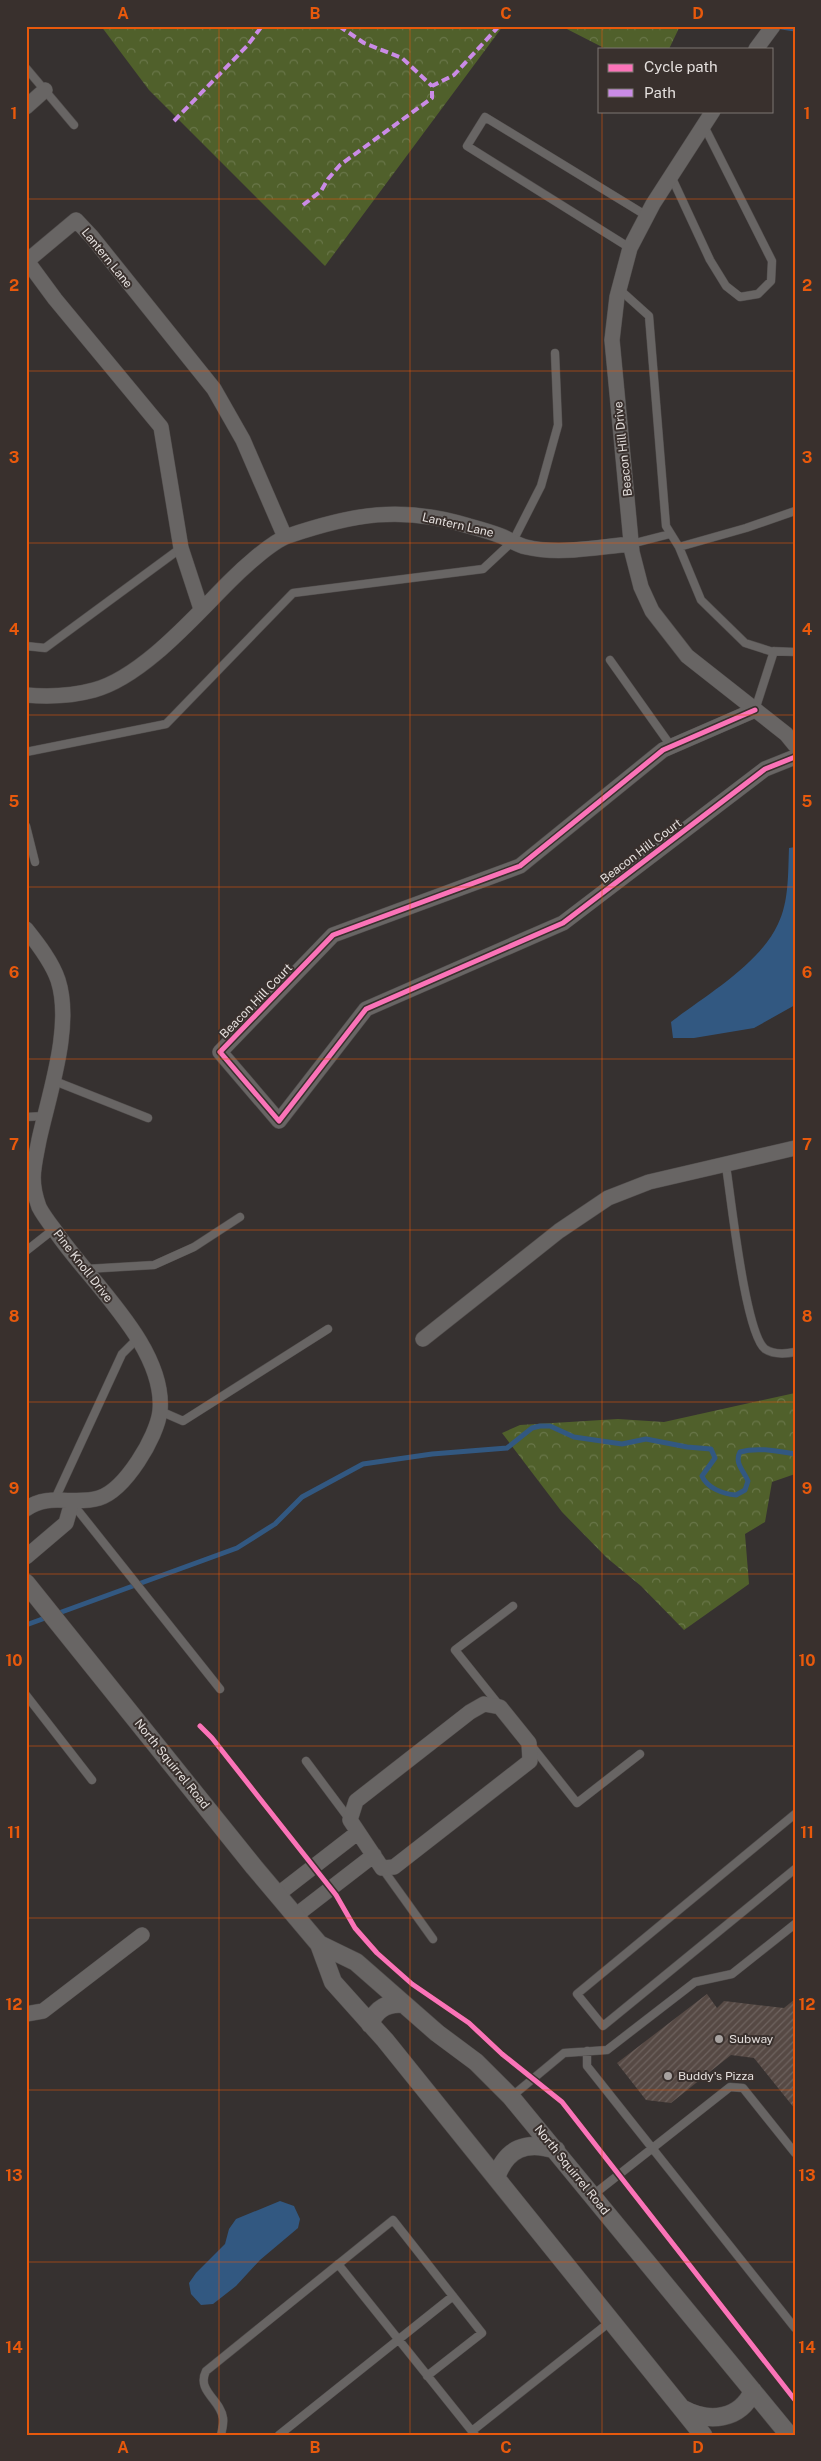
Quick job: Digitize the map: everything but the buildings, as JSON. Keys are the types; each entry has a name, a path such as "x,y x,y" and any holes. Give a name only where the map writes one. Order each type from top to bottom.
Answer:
{"street":[{"path":"757,48 773,26"},
{"path":"26,107 45,90"},
{"name":"Beacon Hill Drive","path":"712,112 671,176 630,248 619,289 612,340 631,544 641,587 652,611 687,656 786,734 795,745"},
{"name":"Lantern Lane","path":"201,610 181,548 161,427 55,299 27,261 76,220 92,237 214,389 243,440 285,537"},
{"name":"Lantern Lane","path":"26,695 48,697 95,690 130,672 174,637 247,564 285,537 358,515 391,513 429,517 466,525 525,546 566,550 631,544"},
{"name":"Beacon Hill Court","path":"755,710 663,750 520,866 333,936 220,1052 279,1121 366,1009 563,923 765,769 795,757"},
{"name":"Pine Knoll Drive","path":"26,1509 39,1501 55,1499 72,1502 100,1498 122,1481 139,1462 152,1438 160,1411 157,1377 131,1326 84,1270 40,1208 32,1179 44,1116 58,1058 63,1019 58,980 28,934"},
{"path":"424,1339 559,1232 608,1198 648,1182 726,1166 795,1148"},
{"path":"26,1557 66,1523 72,1502"},
{"name":"North Squirrel Road","path":"26,1583 277,1895 319,1944 333,1982 370,2024 496,2178 703,2435"},
{"path":"277,1895 353,1827 356,1801 470,1712 484,1704 500,1707 529,1743 530,1761 394,1867 382,1868 353,1827"},
{"path":"295,1916 374,1855"},
{"path":"26,2014 42,2010 142,1935"},
{"name":"North Squirrel Road","path":"319,1944 356,1962 404,2004 476,2062 511,2097 788,2435"},
{"path":"370,2024 376,2012 383,2006 396,2003 404,2004"},
{"path":"496,2178 504,2159 521,2148 533,2145 556,2150"},
{"path":"682,2409 704,2418 725,2416 743,2408 753,2391"}],"lane":[{"path":"26,68 74,125"},
{"path":"630,248 467,146 485,117 647,216"},
{"path":"671,176 710,260 726,286 740,297 758,294 771,282 772,261 704,126"},
{"path":"619,289 649,316 666,526 679,547 701,600 745,643 774,651 795,652"},
{"path":"26,752 166,724 294,593 483,569 513,541 541,486 558,425 555,353"},
{"path":"679,547 746,528 795,511"},
{"path":"631,544 670,534"},
{"path":"26,646 45,648 181,548"},
{"path":"755,710 774,651"},
{"path":"610,660 671,746"},
{"path":"26,826 35,862"},
{"path":"52,1080 148,1118"},
{"path":"26,1117 44,1116"},
{"path":"726,1166 750,1312 756,1336 766,1349 781,1354 795,1352"},
{"path":"84,1270 154,1265 194,1247 240,1216"},
{"path":"26,1251 54,1229"},
{"path":"160,1411 183,1420 328,1329"},
{"path":"55,1499 122,1354 138,1339"},
{"path":"72,1502 220,1689"},
{"path":"500,1707 455,1650 513,1606"},
{"path":"26,1695 92,1780"},
{"path":"529,1743 577,1804 640,1754"},
{"path":"306,1761 353,1827"},
{"path":"795,1814 577,1994 603,2026 795,1869"},
{"path":"382,1868 433,1939"},
{"path":"511,2097 564,2053 607,2050 696,1982 732,1974 795,1924"},
{"path":"587,2051 587,2066 795,2328"},
{"path":"593,2195 730,2087 743,2088 795,2153"},
{"path":"221,2435 223,2418 203,2384 203,2377 206,2371 393,2220 482,2333 427,2376"},
{"path":"338,2264 473,2433 611,2321"},
{"path":"279,2435 453,2296"}],"green space":[{"path":"101,26 503,26 325,266 149,90"},
{"path":"561,26 680,26 669,48 604,48"},
{"path":"795,1393 795,1474 772,1482 765,1522 745,1534 749,1584 684,1630 641,1586 607,1558 562,1512 502,1433 520,1425 618,1419 664,1422"}],"water":[{"path":"795,847 795,1005 754,1028 694,1038 673,1038 671,1022 745,966 770,939 782,915 784,906 789,848"},
{"path":"280,2201 294,2206 300,2219 298,2228 260,2260 236,2286 213,2304 201,2305 191,2294 189,2283 196,2273 225,2244 229,2229 236,2219"}],"waterway":[{"path":"775,26 795,29"},
{"path":"26,1625 237,1548 275,1524 302,1497 363,1464 432,1454 507,1448 532,1428 550,1426 574,1437 622,1444 646,1439 687,1447 711,1449 715,1458 702,1476 704,1480 716,1490 736,1495 745,1490 748,1481 738,1460 740,1452 760,1450 795,1454"}],"marked path":[{"path":"174,121 247,46 262,26"},
{"path":"339,26 364,43 402,58 432,86"},
{"path":"303,205 321,191 340,165 432,98 432,86 454,75 499,26"}],"cycle path":[{"path":"755,710 663,750 520,866 333,935 220,1052 279,1121 366,1009 563,923 765,769 795,757"},
{"path":"200,1726 212,1738 336,1895 355,1928 377,1953 412,1984 469,2023 502,2054 562,2102 795,2400"}],"place":[{"name":"Subway","path":"719,2039"},
{"name":"Buddy's Pizza","path":"668,2076"}]}
